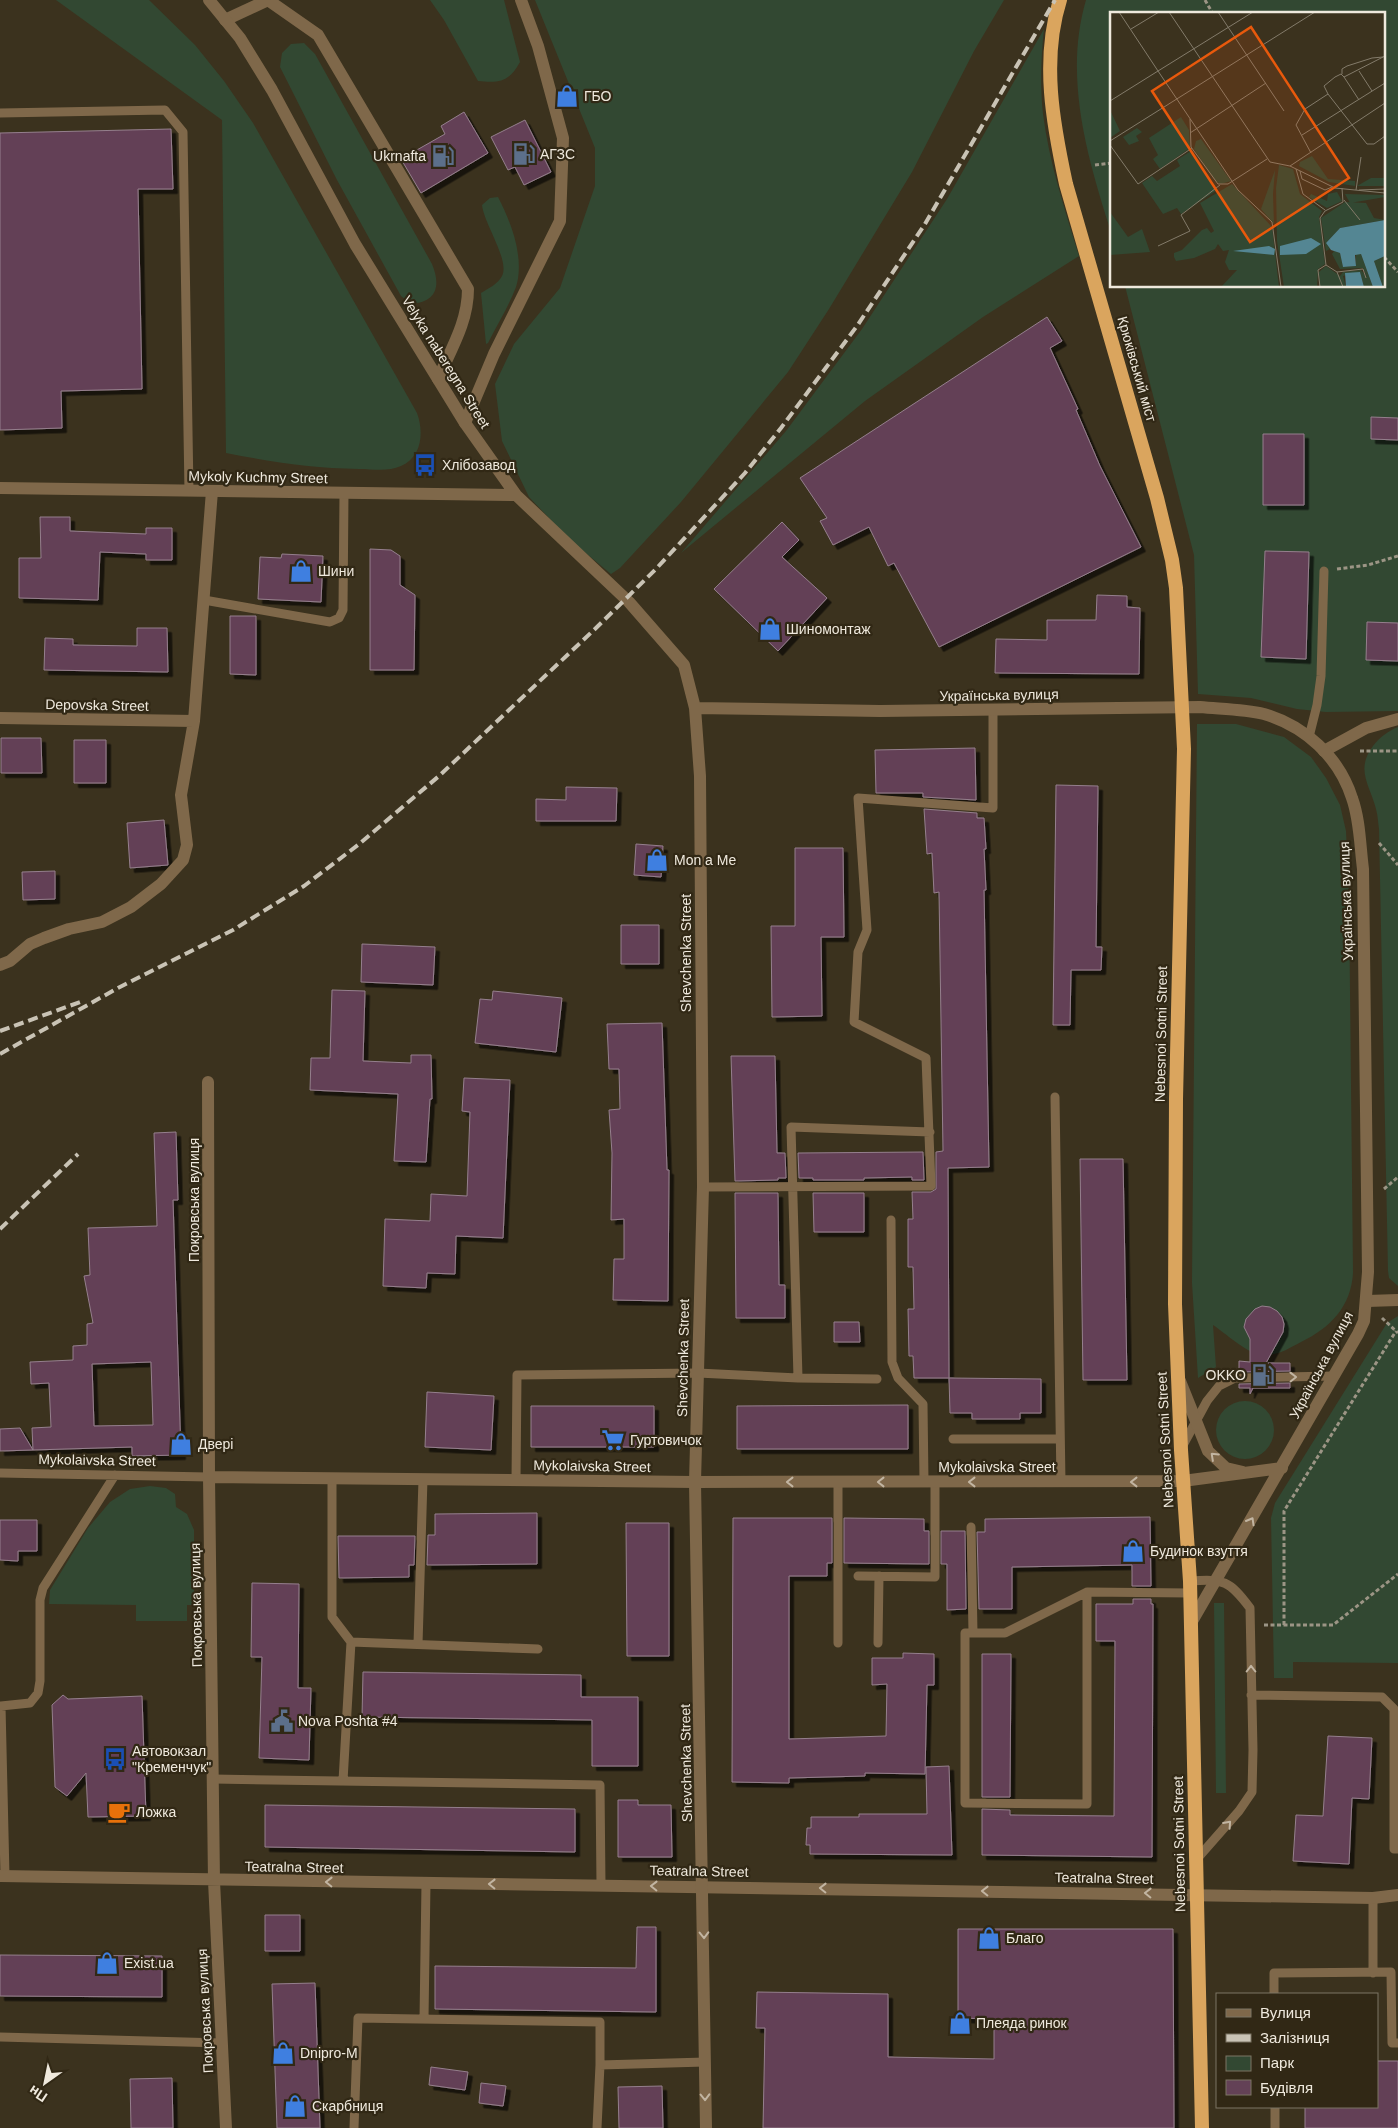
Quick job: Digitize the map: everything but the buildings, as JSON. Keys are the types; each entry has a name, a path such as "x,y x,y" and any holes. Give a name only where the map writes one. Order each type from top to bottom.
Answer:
{"highway":[{"name":"Крюківський міст","path":"1060,0 1050,58 1052,110 1057,144 1066,184 1157,498 1172,560 1176,588 1184,749"},
{"name":"Nebesnoi Sotni Street","path":"1184,749 1176,1109 1175,1304 1181,1450 1190,1587 1202,2128"}],"street":[{"name":"Velyka naberegna Street","path":"209,0 240,38 272,90 356,244 465,423 516,496 629,602 684,665 695,708"},
{"path":"225,20 268,0 318,35 468,289 468,308 438,379"},
{"path":"465,423 494,354 560,221 562,138 538,46 521,0"},
{"name":"Mykoly Kuchmy Street","path":"0,488 516,496"},
{"path":"0,965 10,960 30,944 69,929 102,922 131,907 162,884 183,860 187,845 181,796 194,721 212,491"},
{"name":"Українська вулиця","path":"695,708 880,712 1200,707 1242,710 1264,714 1286,723 1309,737 1324,751 1343,777 1352,798 1358,822 1363,869 1367,1301 1364,1321 1335,1376 1191,1624"},
{"name":"Shevchenka Street","path":"695,708 700,776 703,1187 695,1482 706,2128"},
{"name":"Depovska Street","path":"0,718 194,721"},
{"path":"1324,751 1366,728 1398,719"},
{"name":"Покровська вулиця","path":"208,1082 209,1477 214,1881 226,2128"},
{"path":"1367,1301 1398,1300"},
{"path":"1178,1376 1208,1451 1226,1468 1248,1474"},
{"name":"Mykolaivska Street","path":"209,1477 695,1482 1183,1482 1282,1468"},
{"name":"Teatralna Street","path":"3,1876 214,1881 703,1886 1373,1898 1398,1895"}],"lane":[{"path":"0,113 165,110 183,132 189,491"},
{"path":"204,600 330,622 339,618 343,610 344,493"},
{"path":"1309,737 1317,705 1321,676 1324,571"},
{"path":"703,1187 931,1186 926,1058 854,1022 858,952 867,930 858,798 993,808 993,710"},
{"path":"1055,1097 1061,1482"},
{"path":"798,1378 791,1127 930,1132"},
{"path":"858,1576 935,1577 930,1482 923,1404 898,1378 892,1362 891,1220"},
{"path":"516,1480 517,1375 698,1373 798,1378 877,1378"},
{"path":"1181,1450 1207,1401 1219,1386 1235,1378 1335,1376"},
{"path":"953,1439 1060,1439"},
{"name":"Mykolaivska Street","path":"0,1472 209,1477"},
{"path":"3,1876 1,1706 30,1703 38,1693 40,1682 40,1600 44,1588 115,1475"},
{"path":"332,1478 332,1617 350,1642 343,1781"},
{"path":"418,1644 423,1479"},
{"path":"838,1482 838,1643"},
{"path":"971,1528 972,1633"},
{"path":"878,1643 879,1576"},
{"path":"1087,1592 1087,1804 965,1803 965,1633 1005,1634 1087,1592 1190,1587 1217,1579 1237,1590 1250,1608 1252,1792 1239,1811 1196,1860"},
{"path":"350,1642 538,1649"},
{"path":"1251,1694 1382,1697 1394,1709 1394,1849 1398,1849"},
{"path":"213,1779 600,1785 601,1885"},
{"path":"424,2019 426,1883"},
{"path":"1373,1898 1373,1972"},
{"path":"1274,1993 1274,1973 1391,1972 1392,2043 1398,2043"},
{"path":"354,2128 358,2018 600,2022 597,2128"},
{"path":"0,2038 222,2043"},
{"path":"600,2065 705,2062"},
{"path":"1275,2108 1275,2128"}],"path":[{"path":"1205,0 1212,12"},
{"path":"1095,165 1110,163"},
{"path":"1386,259 1398,272"},
{"path":"1324,571 1368,565 1398,556"},
{"path":"1284,1625 1284,1511 1396,1331"},
{"path":"1250,1626 1333,1625 1398,1574"}],"green space":[{"path":"56,0 149,0 195,45 224,81 253,123 417,413 421,436 420,443 413,457 408,462 396,468 386,470 342,468 292,464 226,453 222,120"},
{"path":"430,0 504,0 520,62 512,74 503,80 492,82 478,81 444,20"},
{"path":"535,0 1004,0 974,51 912,172 829,309 788,372 681,502 620,568 611,574 570,540 529,497 502,441 495,384 514,344 560,288 595,186 595,148"},
{"path":"1086,0 1398,0 1398,711 1326,712 1297,709 1251,698 1198,694 1194,555 1126,288 1386,288 1386,12 1110,12 1110,228 1087,148 1081,119 1077,59 1080,29"},
{"path":"1044,29 1041,82 1043,114 1058,186 1079,256 983,317 865,401 681,553 786,431 862,329 947,199"},
{"path":"304,43 315,54 432,264 435,272 436,286 435,292 427,300 411,304 401,296 337,180 280,67 282,53 291,44"},
{"path":"498,197 512,229 519,264 516,287 486,344 481,293 498,281 504,269 500,252 482,205 490,198"},
{"path":"1197,724 1236,724 1284,737 1311,757 1326,778 1340,805 1346,831 1349,896 1353,1273 1348,1296 1330,1323 1311,1336 1281,1352 1270,1355 1253,1353 1213,1325 1216,1367 1198,1378 1192,1283"},
{"path":"1398,727 1398,1286 1389,1278 1388,1271 1379,829 1377,812 1364,770 1368,755 1373,746 1384,735"},
{"path":"1398,1316 1398,1663 1293,1662 1293,1678 1274,1678 1271,1518 1275,1503 1387,1323"},
{"path":"1245,1401 1256,1403 1269,1414 1274,1430 1272,1441 1261,1454 1245,1459 1234,1457 1221,1446 1216,1430 1218,1419 1229,1406"},
{"path":"150,1486 166,1488 175,1494 176,1507 187,1514 194,1530 194,1605 187,1605 187,1621 136,1621 136,1605 49,1604 50,1590 88,1528 110,1502 130,1489"},
{"path":"1214,1603 1224,1603 1226,1793 1216,1793"}],"railway":[{"path":"0,1054 118,988 233,930 304,886 358,845 439,776 655,570 745,473 857,326 925,224 1055,0"},
{"path":"0,1031 83,1001"},
{"path":"0,1229 78,1154"}],"place":[{"name":"ГБО","path":"567,96"},
{"name":"АГЗС","path":"524,154"},
{"name":"Ukrnafta","path":"443,156"},
{"name":"Хлібозавод","path":"425,465"},
{"name":"Шини","path":"301,571"},
{"name":"Шиномонтаж","path":"770,629"},
{"name":"Mon a Me","path":"657,860"},
{"name":"OKKO","path":"1263,1375"},
{"name":"Гуртовичок","path":"613,1440"},
{"name":"Двері","path":"181,1444"},
{"name":"Будинок взуття","path":"1133,1551"},
{"name":"Nova Poshta #4","path":"282,1721"},
{"name":"Автовокзал \"Кременчук\"","path":"115,1759"},
{"name":"Ложка","path":"119,1812"},
{"name":"Благо","path":"989,1938"},
{"name":"Exist.ua","path":"107,1963"},
{"name":"Плеяда ринок","path":"960,2023"},
{"name":"Dnipro-M","path":"283,2053"},
{"name":"Скарбниця","path":"295,2106"}]}
